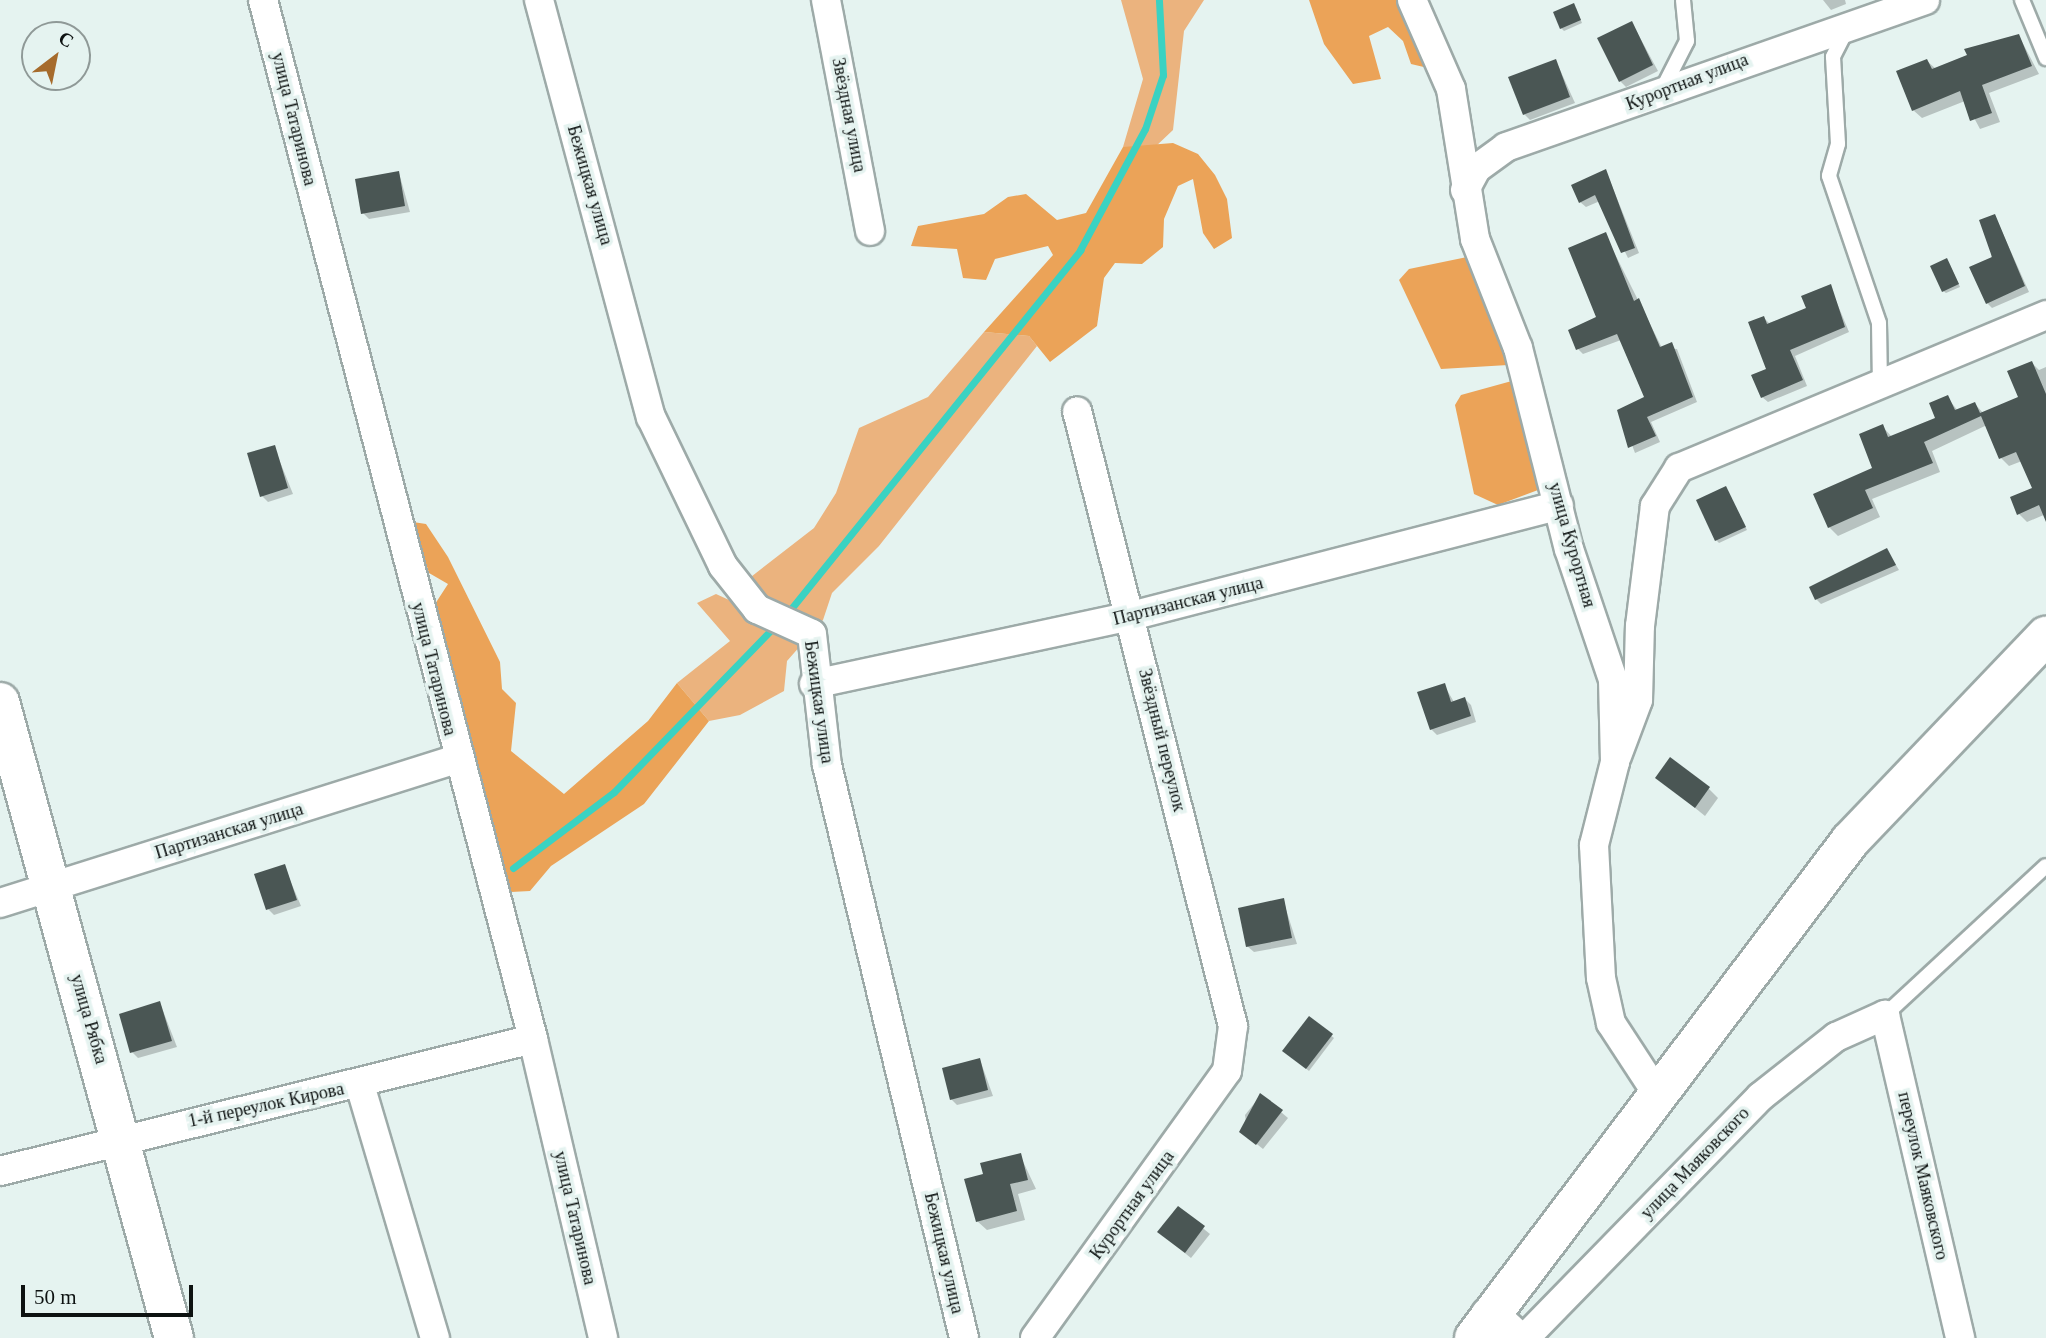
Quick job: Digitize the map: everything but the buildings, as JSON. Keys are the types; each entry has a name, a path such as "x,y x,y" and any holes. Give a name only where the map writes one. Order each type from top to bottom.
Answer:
{"main road":[{"path":"1493,1331 1656,1092 1850,841 2046,636"},
{"name":"улица Рябка","path":"0,702 123,1136 174,1338"}],"street":[{"name":"улица Татаринова","path":"263,0 457,759 533,1039 603,1338"},
{"name":"Бежицкая улица","path":"539,0 651,417 723,566 757,610 812,634 814,684 827,765 964,1338"},
{"name":"Звёздная улица","path":"826,0 870,231"},
{"name":"улица Курортная","path":"1412,0 1451,89 1465,190 1475,239 1518,348 1559,505 1613,680 1615,762 1594,845 1601,978 1611,1023 1656,1092"},
{"name":"Курортная улица","path":"1465,190 1476,169 1506,147 1662,90 1925,0"},
{"path":"1615,762 1638,700 1640,626 1661,490 1679,468 1704,453 2046,315"},
{"name":"Звёздный переулок","path":"1077,411 1233,1026 1227,1072"},
{"name":"Партизанская улица","path":"814,684 1131,616 1559,505"},
{"name":"Партизанская улица","path":"0,903 457,759"},
{"name":"улица Маяковского","path":"1525,1338 1760,1097 1836,1037 1885,1015"},
{"name":"переулок Маяковского","path":"1885,1015 1960,1338"},
{"name":"1-й переулок Кирова","path":"0,1171 123,1136 360,1084 533,1039"},
{"name":"Курортная улица","path":"1035,1338 1227,1072"},
{"path":"360,1084 435,1338"}],"lane":[{"path":"1662,90 1686,41 1683,0"},
{"path":"2022,0 2046,58"},
{"path":"1851,24 1833,57 1839,144 1829,176 1879,323 1880,384"},
{"path":"1885,1015 2046,866"}],"shaded area":[{"path":"1121,0 1204,0 1184,31 1173,130 1154,148 1123,147 1143,79"},
{"path":"1309,0 1418,0 1428,68 1411,64 1403,41 1388,27 1369,36 1381,79 1353,84 1324,44"},
{"path":"1173,143 1198,154 1215,175 1227,199 1232,238 1214,249 1203,233 1193,179 1178,186 1164,219 1163,247 1142,264 1115,263 1104,278 1097,326 1050,362 1029,336 984,332 1053,255 1048,246 995,259 986,280 963,278 957,249 911,246 918,226 984,214 1008,197 1026,194 1057,220 1086,213 1123,147"},
{"path":"1472,256 1522,339 1508,365 1441,369 1399,280 1409,269"},
{"path":"984,332 1029,336 1037,346 879,546 832,593 823,620 787,661 784,691 740,715 709,721 677,683 730,641 697,603 716,594 740,605 747,580 814,528 836,493 859,428 928,397"},
{"path":"1519,379 1546,487 1498,505 1474,494 1455,405 1461,395"},
{"path":"413,522 426,524 448,557 500,662 502,689 516,703 511,751 564,794 648,721 677,683 709,721 644,804 551,866 530,891 511,892 499,867 438,624 435,604 448,584 429,573"}],"waterway":[{"path":"786,615 1080,250 1145,129 1163,75 1159,0"},
{"path":"513,868 614,792 775,626"}]}
